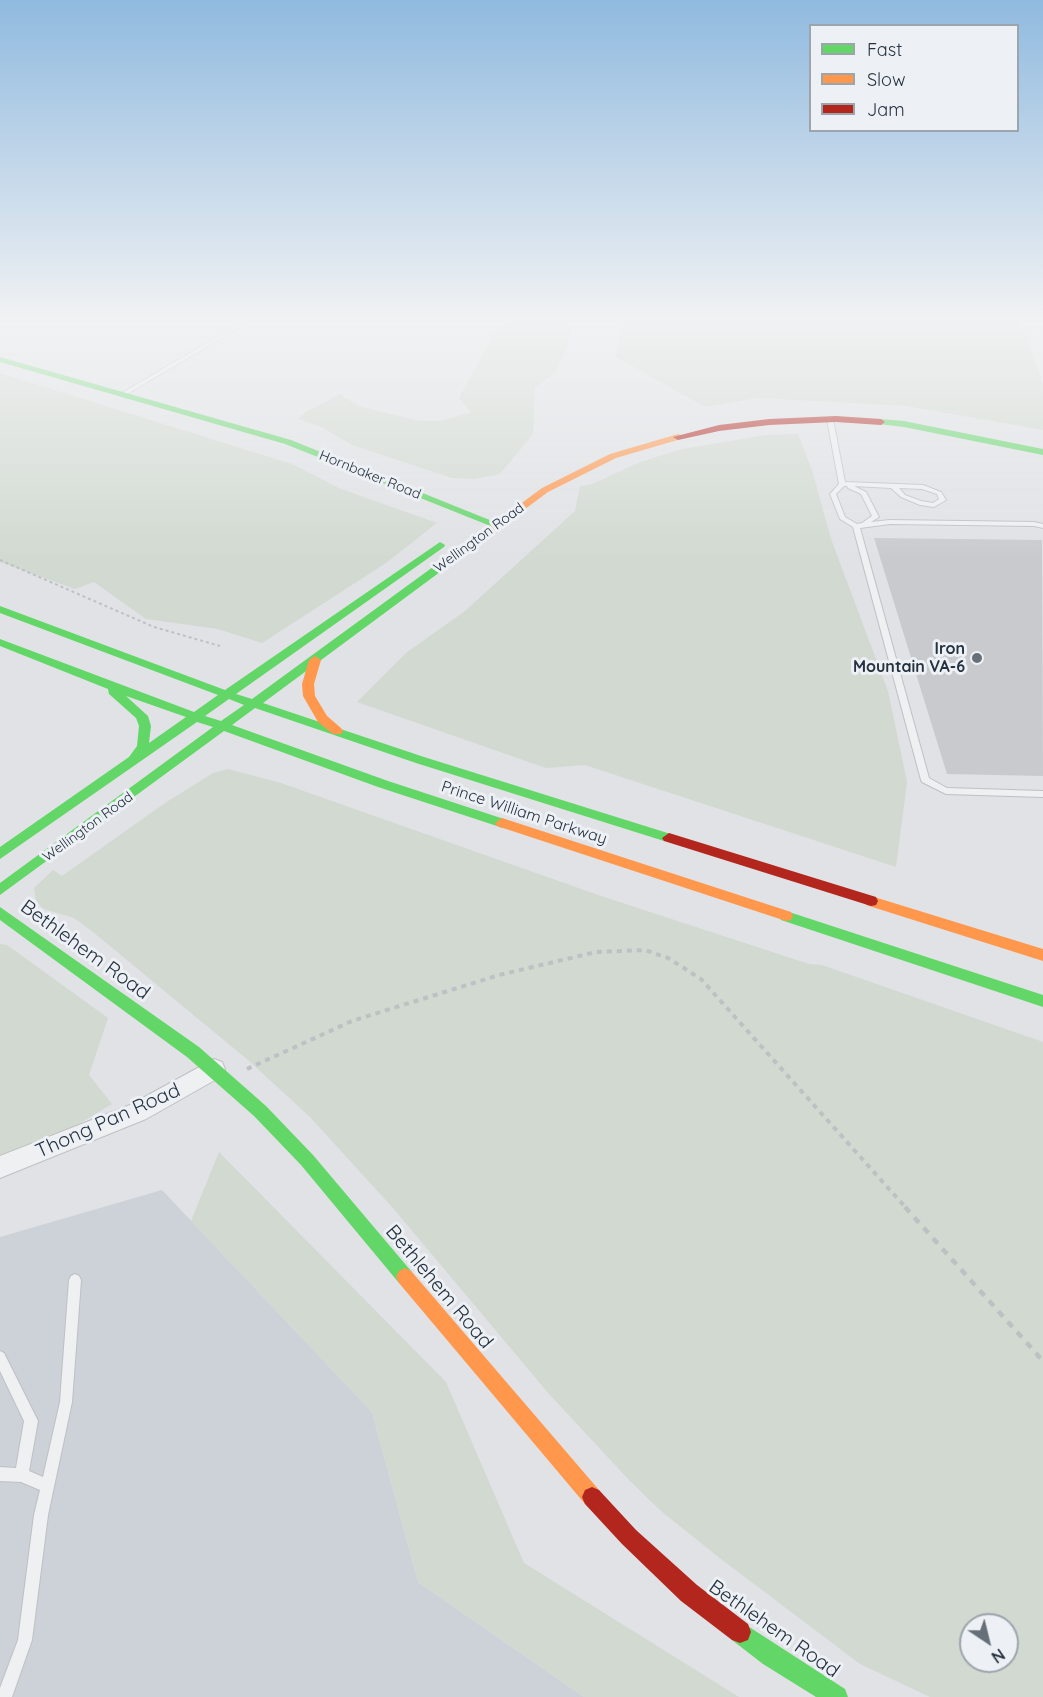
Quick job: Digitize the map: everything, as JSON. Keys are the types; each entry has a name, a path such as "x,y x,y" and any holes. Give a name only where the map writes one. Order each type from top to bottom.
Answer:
{"main road":[{"name":"Hornbaker Road","path":"152,401 288,442 472,522 497,525"},
{"path":"581,456 632,437 695,423 804,412 900,415 974,425 1043,440"},
{"name":"Wellington Road","path":"0,890 225,728 497,525 567,477 641,446 719,428 830,419 904,424 1043,452"},
{"name":"Wellington Road","path":"472,522 492,508"},
{"name":"Wellington Road","path":"0,854 225,694 452,537"},
{"name":"Prince William Parkway","path":"0,609 256,705 1043,955"},
{"name":"Prince William Parkway","path":"0,642 102,683 383,784 1043,1000"},
{"path":"315,660 308,684 309,696 322,719 339,732"},
{"path":"102,683 142,716 146,726 143,746 134,759"},
{"name":"Bethlehem Road","path":"0,912 220,1075 307,1160 576,1480 629,1537 698,1600 771,1656 837,1697"}],"street":[{"name":"Thong Pan Road","path":"0,1167 138,1112 220,1075"}],"lane":[{"path":"830,419 842,484"},
{"path":"842,484 923,487 939,493 943,500 934,505 920,503 903,496 894,487"},
{"path":"842,484 833,494 842,518 856,526 890,522 1043,526"},
{"path":"842,484 864,493 876,517 856,526"},
{"path":"856,526 925,780 946,791 1043,794"},
{"path":"4,1697 25,1640 41,1515 66,1402 75,1280"},
{"path":"0,1357 31,1421 22,1475"},
{"path":"0,1474 22,1475 48,1487"}],"path":[{"path":"0,560 154,627 220,646"},
{"path":"220,1075 352,1021 499,975 596,952 645,951 668,958 701,979 1043,1361"}],"shaded area":[{"path":"0,401 90,401 292,464 341,489 437,523 386,563 262,643 218,629 146,619 94,582 75,589 0,562"},
{"path":"326,401 351,401 359,406 419,421 441,421 471,412 462,401 534,401 533,434 500,474 474,479 452,478 352,445 321,427 298,419"},
{"path":"695,401 739,401 705,407"},
{"path":"816,401 1043,401 1043,430 906,406"},
{"path":"798,434 812,470 831,539 888,691 907,782 896,867 585,765 546,768 357,702 406,653 465,611 575,511 580,486 590,485 640,462 682,449 765,435"},
{"path":"228,769 281,783 601,896 809,964 822,965 1043,1042 1043,1697 930,1697 860,1664 721,1559 661,1511 549,1394 393,1208 310,1117 248,1060 93,932 74,918 44,909 36,902 34,888 53,870 62,876 165,803 213,773"},
{"path":"0,944 7,945 108,1018 89,1075 112,1104 72,1128 0,1156"},
{"path":"219,1152 446,1382 524,1563 739,1697 584,1697 418,1582 372,1412 191,1221"},
{"path":"162,1190 372,1412 418,1582 584,1697 0,1697 0,1237"}],"building":[{"name":"Iron Mountain VA-6","path":"874,538 1042,540 1043,776 947,774"}],"traffic: fast":[{"path":"146,401 288,442 497,525"},
{"path":"881,422 904,424 1043,452"},
{"path":"0,854 440,545"},
{"path":"0,890 463,550"},
{"path":"0,609 225,694 420,760 669,838"},
{"path":"0,642 102,683 383,784 502,823"},
{"path":"113,691 142,716 145,726 143,746 134,759"},
{"path":"0,912 193,1052 260,1111 307,1160 405,1277"},
{"path":"786,916 1043,1001"},
{"path":"740,1632 771,1656 837,1697"}],"traffic: slow":[{"path":"463,550 545,490 613,456 678,437"},
{"path":"315,660 308,684 309,696 322,719 337,731"},
{"path":"502,823 786,916"},
{"path":"871,901 1043,955"},
{"path":"405,1277 592,1497"}],"traffic: jam":[{"path":"678,437 719,428 769,422 836,419 881,422"},
{"path":"669,838 871,901"},
{"path":"592,1497 629,1537 689,1593 740,1632"}],"place":[{"name":"Iron Mountain VA-6","path":"977,658"}]}
